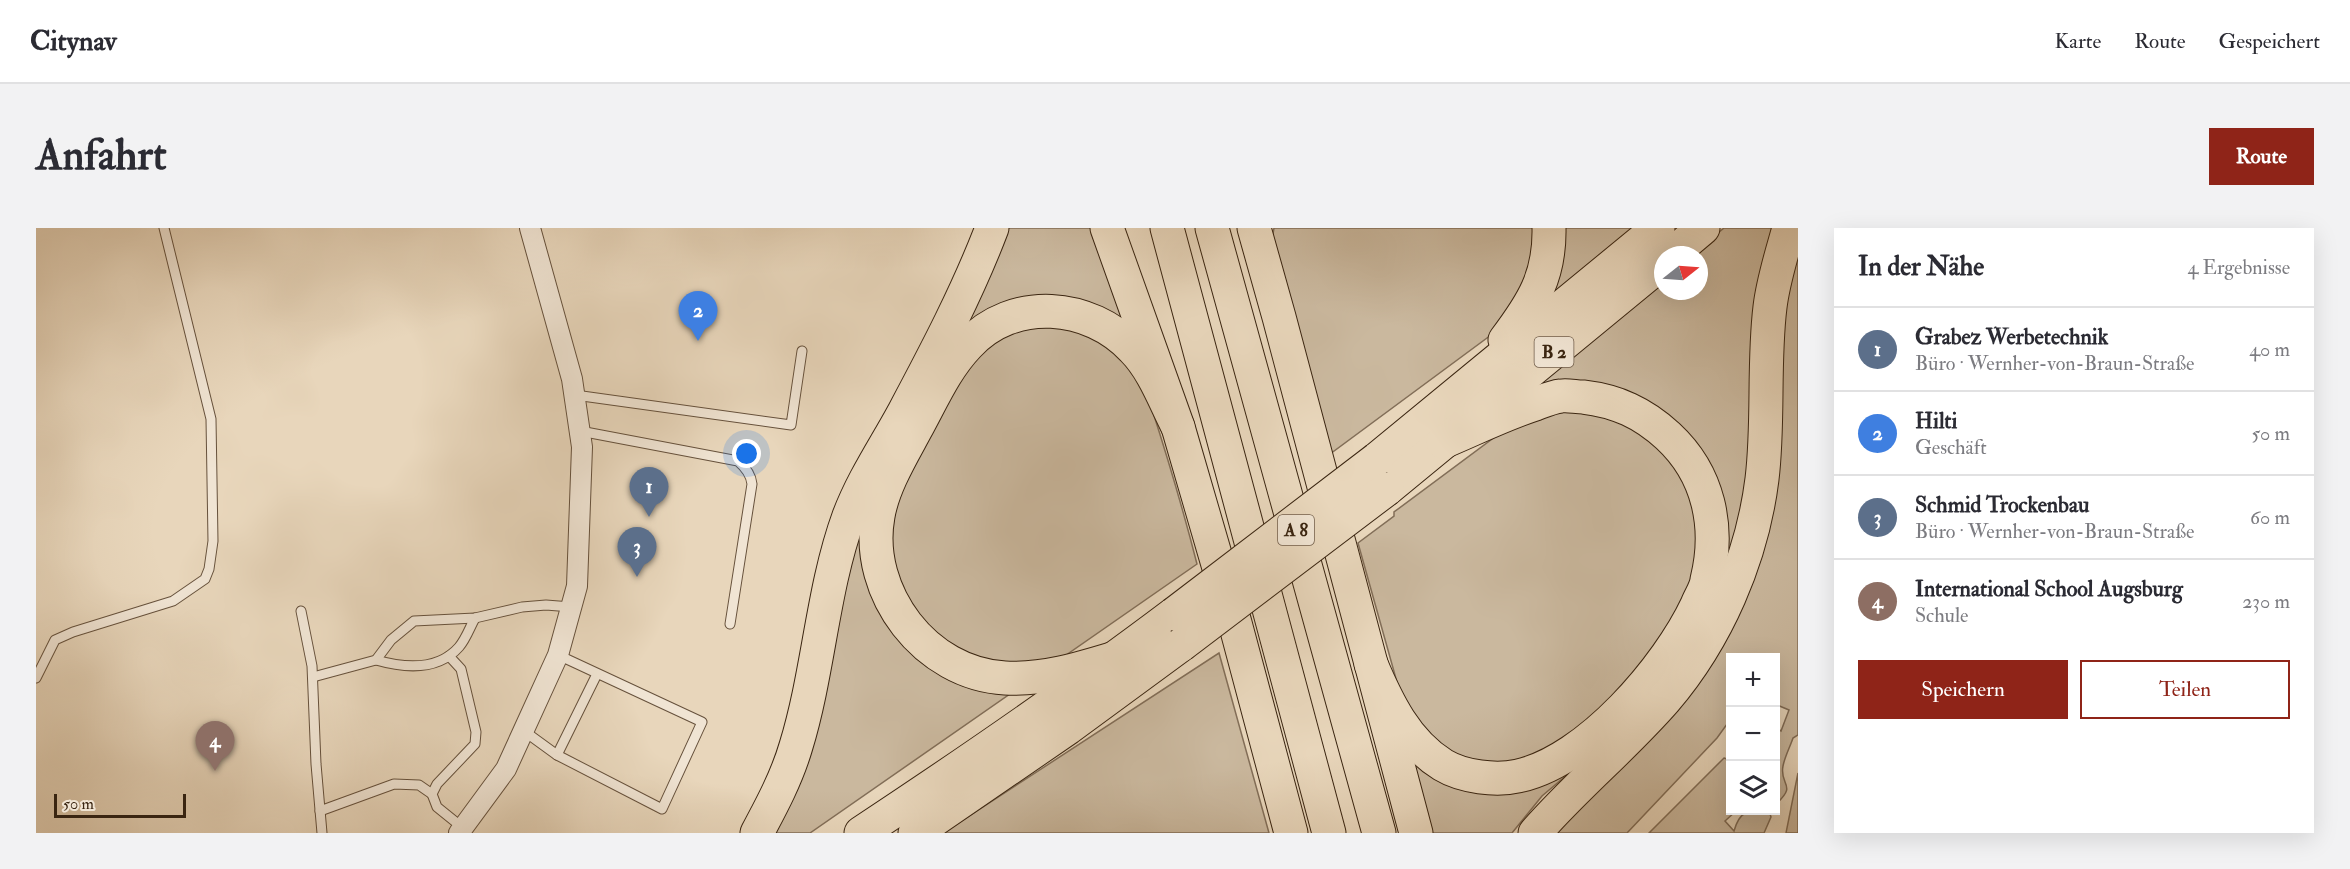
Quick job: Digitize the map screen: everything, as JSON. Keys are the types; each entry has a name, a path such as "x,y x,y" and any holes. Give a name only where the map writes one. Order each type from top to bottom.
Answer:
{"highway":[{"path":"757,833 779,791 796,747 835,562 849,517 868,471 902,415 936,351 983,253 992,228"},
{"path":"1107,228 1178,427 1235,623 1292,833"},
{"name":"A 8","path":"1167,228 1329,833"},
{"name":"A 8","path":"1212,228 1379,833"},
{"path":"1254,228 1416,833"},
{"path":"1272,228 1279,317"},
{"path":"1478,377 1536,295 1543,280 1548,257 1549,228"},
{"name":"B 2","path":"1382,474 1478,377 1658,228"},
{"path":"1682,246 1703,228"},
{"path":"1535,833 1665,700 1695,659 1718,621 1739,575 1756,518 1762,481 1766,441 1770,305 1789,228"},
{"name":"B 2","path":"1382,474 1443,442 1654,269"},
{"path":"1177,629 1115,658 1068,673 1005,678 981,675 933,652 912,632 893,605 882,578 878,516 893,474 949,368 970,343 996,324 1025,312 1052,310 1082,315 1111,329 1134,350 1148,368 1178,427"},
{"path":"1371,664 1402,726 1415,742 1444,765 1480,777 1518,776 1553,762 1584,744 1606,725 1652,676 1684,631 1707,582 1714,537 1706,491 1684,450 1650,419 1608,400 1562,395 1512,412 1443,442"},
{"path":"950,833 966,816 1177,629 1382,474"},
{"path":"861,833 948,776 1115,658"},
{"path":"915,833 1068,728"}],"street":[{"path":"461,830 506,769 558,655 577,586 582,447 580,431 572,379 530,228"}],"lane":[{"path":"36,678 55,640 73,632 173,601 205,579 209,569 213,541 211,419 164,228"},
{"path":"574,395 791,425 802,351"},
{"path":"580,431 738,461 744,466 751,477 752,484 730,624"},
{"path":"376,660 392,640 414,621 475,618 522,607 546,605 571,607"},
{"path":"301,611 313,677 322,833"},
{"path":"313,677 376,660 398,666 424,666 449,657 461,645 475,618"},
{"path":"524,731 557,755 662,809 702,722 558,655"},
{"path":"432,794 437,784 475,744 476,732 461,669 449,657"},
{"path":"557,755 597,674"},
{"path":"320,810 394,784 419,785 432,794 437,807 461,830"}],"shaded area":[{"path":"1000,228 1091,228 1161,437 1197,564 810,833 774,833 856,526"},
{"path":"1274,228 1536,228 1536,259 1519,301 1491,335 1330,454 1272,239"},
{"path":"1559,228 1639,228 1533,314"},
{"path":"1724,228 1777,228 1743,523 1719,587 1697,449 1532,390 1654,288 1654,300 1708,300 1708,246 1703,246"},
{"path":"1798,229 1798,735 1793,738 1783,766 1786,792 1780,799 1780,730 1789,710 1780,706 1780,653 1726,653 1726,726 1717,738 1627,833 1540,833 1721,634"},
{"path":"1575,407 1612,412 1684,467 1704,547 1672,629 1579,734 1514,767 1464,765 1407,718 1358,543 1394,516 1394,512 1503,431"},
{"path":"1219,653 1269,833 943,833"},
{"path":"1600,747 1542,796 1512,833 1431,833 1409,754 1439,774"},
{"path":"1724,758 1726,759 1726,815 1732,815 1725,821 1734,831 1742,815 1770,815 1771,817 1764,833 1649,833"},
{"path":"1798,773 1798,833 1786,833"}],"place":[{"name":"Hilti","path":"698,341"},
{"name":"Grabez Werbetechnik","path":"649,517"},
{"name":"Schmid Trockenbau","path":"637,577"},
{"name":"International School Augsburg","path":"215,771"}]}
